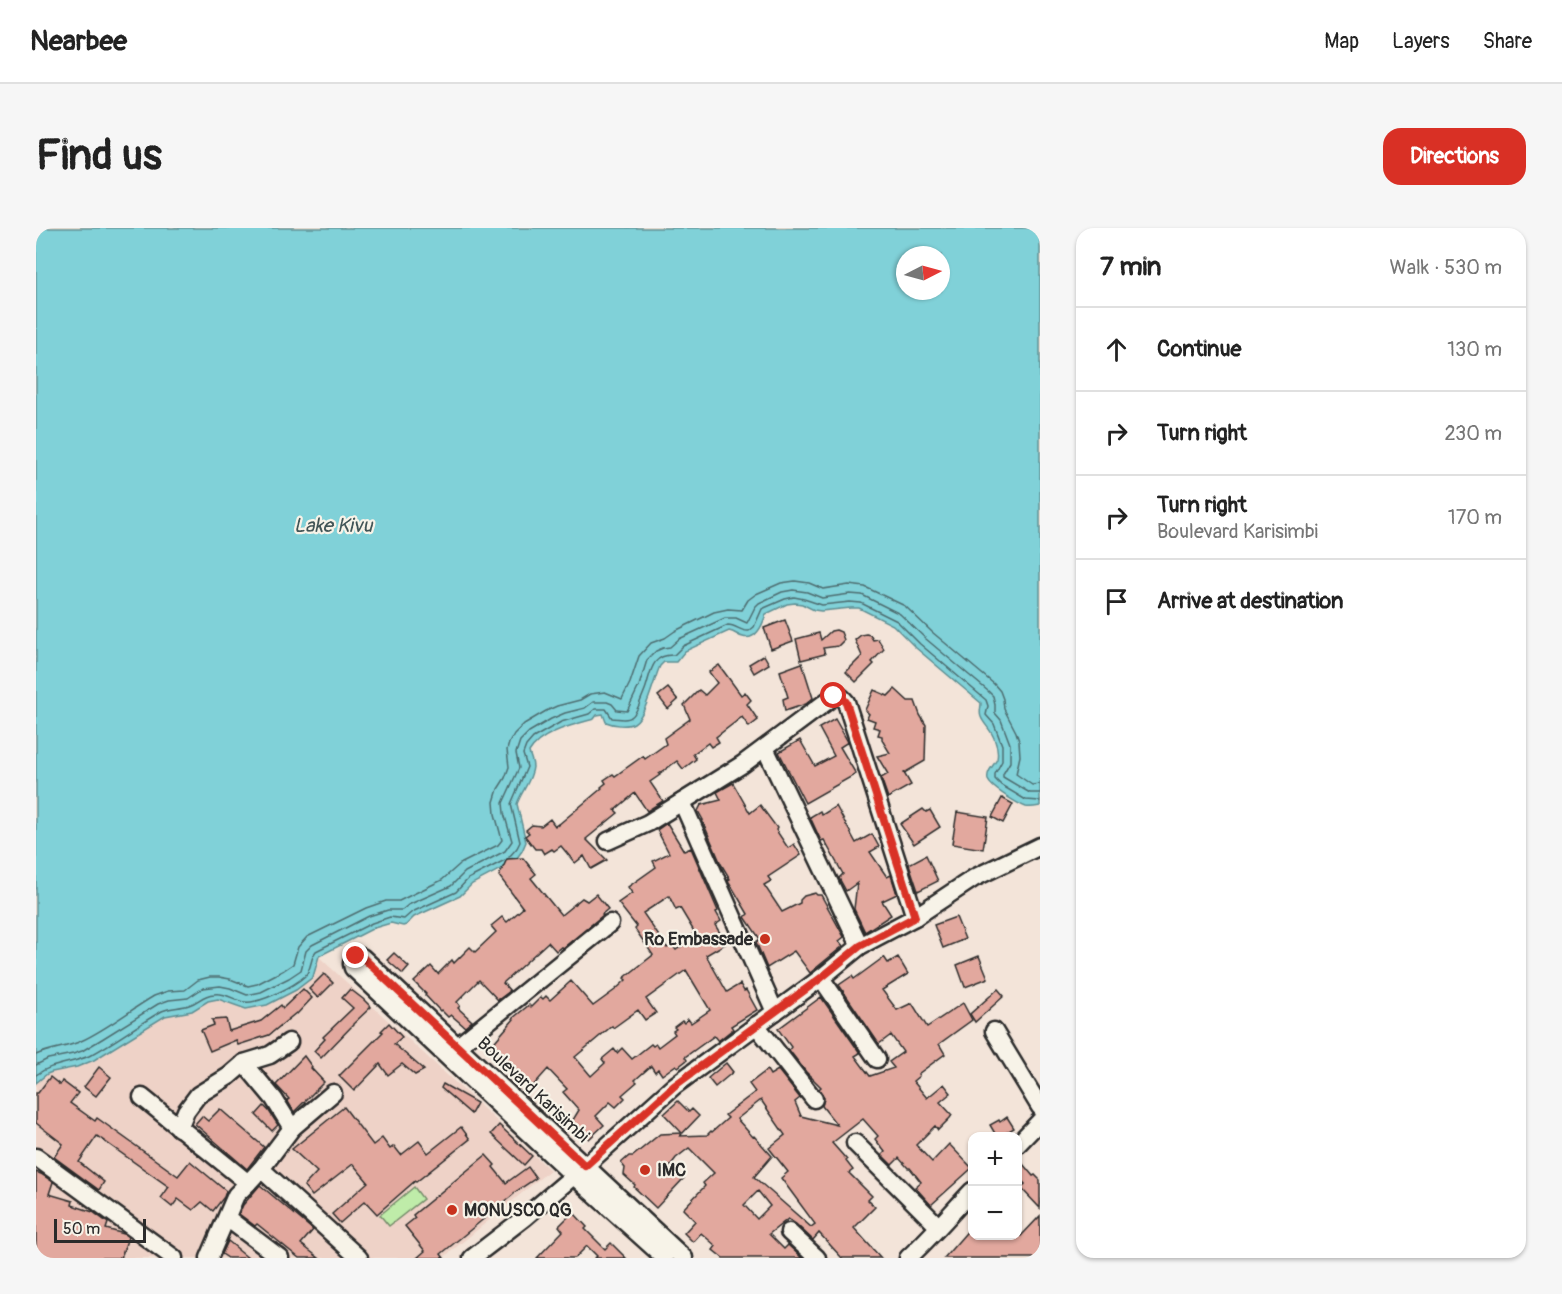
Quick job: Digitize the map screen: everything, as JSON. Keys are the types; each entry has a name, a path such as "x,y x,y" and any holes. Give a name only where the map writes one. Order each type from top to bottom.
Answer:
{"street":[{"path":"608,841 648,823 743,764 838,695 842,697 849,714 915,917"},
{"path":"765,748 860,946"},
{"path":"682,802 775,1012"},
{"path":"472,1258 580,1171 674,1086 821,978 860,946 915,917 974,878 1040,846"},
{"path":"458,1046 610,923"},
{"name":"Boulevard Karisimbi","path":"580,1171 458,1046 362,957 353,958 353,968 580,1171 684,1258"},
{"path":"821,978 877,1059"},
{"path":"756,1025 814,1099"},
{"path":"994,1031 1040,1107"},
{"path":"179,1128 186,1111 198,1095 229,1076 244,1063 270,1055 289,1042"},
{"path":"244,1063 274,1099 292,1128"},
{"path":"209,1258 236,1195 261,1169 292,1128 333,1093"},
{"path":"142,1097 248,1183"},
{"path":"1022,1139 1040,1121"},
{"path":"855,1143 938,1226"},
{"path":"36,1157 174,1258"},
{"path":"261,1169 359,1258"},
{"path":"580,1171 665,1258"},
{"path":"909,1258 968,1195"},
{"path":"226,1218 280,1258"},
{"path":"789,1232 817,1258"}],"shaded area":[{"path":"318,956 550,1170 443,1258 36,1258 37,1081 52,1072 87,1063 165,1016 192,1011 208,1001 218,999 239,1007 250,1008 267,1005 316,968"}],"green space":[{"path":"414,1187 423,1199 389,1226 380,1215"}],"water":[{"name":"Lake Kivu","path":"36,228 1040,228 1040,806 1026,807 990,783 988,774 997,759 997,750 994,737 980,715 981,703 916,648 893,625 859,608 821,611 802,604 787,604 766,614 759,631 748,638 729,631 685,651 676,662 664,662 660,666 642,713 634,723 612,724 606,722 603,714 597,715 594,719 549,734 534,745 529,752 533,765 532,772 517,804 526,842 514,862 472,884 460,896 414,917 406,925 391,923 374,928 319,956 313,977 296,990 267,1005 246,1009 218,999 208,1001 192,1011 165,1016 94,1060 77,1067 47,1074 36,1083"}],"building":[{"path":"785,620 793,641 771,649 764,628"},
{"path":"831,631 841,632 844,640 838,646 823,648 825,654 801,660 796,639 819,633 821,640"},
{"path":"866,634 870,635 873,640 878,639 884,649 872,662 874,664 856,682 846,672 862,656 855,640"},
{"path":"764,655 769,664 754,673 749,664"},
{"path":"802,663 813,698 806,704 785,711 783,699 788,697 780,671"},
{"path":"719,665 741,695 745,692 751,700 747,704 758,720 749,727 742,717 716,737 719,742 711,747 708,743 693,754 696,759 683,769 677,761 659,774 650,782 663,801 647,811 635,793 615,810 618,813 586,839 607,860 591,869 584,856 575,863 561,846 544,854 541,849 535,849 525,836 529,833 526,830 532,825 541,826 550,819 555,826 558,825 602,788 606,783 604,780 613,774 615,776 643,756 645,759 666,744 664,738 690,719 684,705 699,690 705,695 717,683 709,672"},
{"path":"668,688 678,700 668,709 658,696"},
{"path":"895,689 908,701 915,701 926,725 925,761 904,773 911,785 888,798 881,778 888,774 877,756 890,753 882,736 878,735 880,729 873,727 875,721 867,718 869,714 865,710 874,690 888,696"},
{"path":"835,719 848,742 840,747 856,774 805,803 779,752 800,740 815,766 834,756 819,728"},
{"path":"733,783 750,813 760,805 788,848 794,844 801,855 768,877 771,881 764,885 782,912 800,903 804,896 815,893 821,895 844,937 839,941 843,946 810,973 794,951 767,968 756,942 760,939 745,917 748,914 728,880 730,879 698,811 701,805 721,800 717,792"},
{"path":"1002,798 1013,804 1003,823 992,817"},
{"path":"836,806 856,843 872,834 879,847 870,852 887,877 891,875 897,894 882,901 891,915 865,932 854,909 857,883 846,891 839,878 843,874 824,840 821,841 810,817 820,811 822,815"},
{"path":"923,809 926,812 930,810 940,827 914,844 900,824"},
{"path":"957,812 988,817 983,849 952,844"},
{"path":"667,823 684,851 691,848 718,911 716,912 721,921 715,925 725,941 723,942 725,944 706,955 727,992 740,984 757,1010 731,1026 733,1029 718,1041 714,1036 685,1057 687,1060 678,1067 676,1065 662,1075 658,1069 655,1072 651,1066 622,1095 625,1098 616,1107 610,1102 596,1116 604,1125 589,1139 571,1123 579,1110 563,1092 567,1089 548,1069 532,1087 490,1047 513,1018 529,1005 531,1007 541,997 543,999 546,996 550,1000 571,981 593,1006 615,990 626,980 624,978 653,955 635,929 637,927 618,903 632,893 628,887 656,867 653,861 669,853 657,830","holes":["669,896 676,910 680,908 695,933 690,936 692,939 676,950 672,945 667,948 643,913","686,970 710,1010 691,1023 688,1019 684,1023 682,1021 674,1027 675,1034 658,1047 656,1044 653,1046 651,1044 632,1059 622,1048 617,1053 614,1049 602,1059 605,1063 591,1076 575,1057 612,1026 613,1028 638,1010 645,1020 656,1013 646,999"]},
{"path":"926,855 938,881 918,891 909,864"},
{"path":"523,858 536,874 531,878 561,915 582,898 587,901 596,894 608,909 563,948 556,951 548,942 503,983 510,991 498,1000 479,980 457,1002 460,1006 458,1008 472,1021 465,1027 451,1015 448,1017 440,1011 414,982 431,966 438,974 452,960 454,963 470,947 475,952 496,932 491,926 502,917 507,922 523,908 499,876 507,859"},
{"path":"956,917 965,939 943,948 934,925"},
{"path":"394,953 409,967 403,974 387,960"},
{"path":"979,956 988,978 965,987 957,965"},
{"path":"884,957 888,963 898,957 908,974 882,990 897,1010 912,1003 927,1027 963,1003 972,1020 939,1044 945,1054 918,1074 919,1076 913,1081 927,1098 944,1084 951,1093 940,1102 952,1115 950,1118 938,1130 935,1126 916,1145 932,1162 949,1144 968,1164 968,1172 931,1205 915,1187 921,1182 910,1168 899,1158 892,1165 882,1155 885,1152 875,1139 878,1136 863,1119 832,1143 853,1170 849,1173 872,1196 868,1200 875,1207 854,1228 881,1258 842,1258 819,1233 813,1240 788,1219 769,1234 784,1249 788,1245 802,1258 723,1258 713,1250 716,1246 701,1233 693,1242 684,1233 695,1221 683,1209 705,1186 703,1183 714,1173 689,1148 670,1166 684,1178 656,1208 624,1175 625,1168 621,1163 660,1134 682,1133 664,1114 678,1101 689,1112 692,1109 699,1116 680,1136 707,1135 712,1132 728,1118 725,1115 755,1092 749,1084 767,1070 770,1075 778,1070 800,1098 795,1102 801,1116 837,1125 822,1106 824,1098 819,1089 821,1087 789,1050 791,1047 778,1029 821,997 860,1053 855,1056 870,1076 894,1068 889,1062 903,1052 891,1035 879,1044 839,985 852,976 854,979","holes":["761,1100 785,1135 769,1148 788,1172 781,1178 815,1224 811,1227 754,1177 772,1156 737,1119","758,1191 770,1206 757,1219 744,1205"]},
{"path":"324,974 333,983 318,998 309,989"},
{"path":"303,989 312,998 297,1014 269,1035 238,1045 236,1040 210,1051 201,1030 214,1025 212,1020 226,1019 229,1031 261,1021 281,1005 283,1008"},
{"path":"350,989 371,1007 321,1058 314,1051 325,1039 323,1037 353,1008 342,998"},
{"path":"998,989 1004,996 975,1022 970,1014"},
{"path":"389,1023 402,1037 394,1044 424,1070 415,1075 402,1064 388,1075 380,1064 354,1091 339,1076 383,1032 381,1031"},
{"path":"304,1056 324,1082 294,1112 287,1100 289,1099 276,1085"},
{"path":"726,1063 733,1072 715,1087 708,1078"},
{"path":"99,1067 111,1077 96,1096 84,1087"},
{"path":"50,1077 60,1085 62,1081 78,1093 70,1103 95,1121 97,1118 178,1176 190,1161 226,1191 224,1197 213,1211 202,1202 193,1210 178,1199 172,1207 161,1198 169,1187 97,1136 79,1162 104,1182 99,1190 54,1157 63,1144 36,1123 36,1093"},
{"path":"443,1084 477,1103 471,1114 441,1088"},
{"path":"264,1106 278,1125 272,1131 256,1115"},
{"path":"344,1107 373,1145 382,1138 390,1149 394,1146 401,1155 419,1141 428,1153 461,1127 470,1139 415,1181 377,1214 365,1201 340,1223 332,1214 368,1182 353,1164 312,1196 304,1186 317,1172 292,1149"},
{"path":"220,1109 264,1147 247,1169 195,1124 202,1116 208,1121"},
{"path":"1007,1117 1014,1128 1007,1132 994,1132 990,1125 999,1120 1000,1122"},
{"path":"499,1125 532,1156 524,1165 491,1134"},
{"path":"486,1155 506,1183 528,1167 536,1178 514,1193 441,1254 444,1258 417,1258 425,1251 405,1226 415,1218 413,1215"},
{"path":"1022,1163 1033,1176 1035,1175 1040,1180 1040,1208 1022,1189 1025,1184 1022,1181"},
{"path":"36,1172 53,1182 49,1194 73,1201 72,1205 93,1212 108,1223 106,1229 128,1237 121,1258 36,1258"},
{"path":"260,1185 313,1230 301,1244 319,1258 299,1258 257,1224 255,1226 239,1214 243,1205"},
{"path":"573,1212 587,1227 585,1229 605,1249 611,1243 626,1258 595,1258 597,1256 587,1246 575,1258 537,1258 563,1231 559,1226"},
{"path":"1040,1216 1040,1258 944,1258 968,1231 968,1240 1022,1240 1022,1235"},
{"path":"228,1241 248,1258 228,1258 222,1254"}],"place":[{"name":"Ro Embassade","path":"765,939"},
{"name":"IMC","path":"645,1170"},
{"name":"MONUSCO QG","path":"452,1210"}],"route":[{"path":"356,956 362,957 585,1166 674,1086 821,978 860,946 915,917 846,702 838,695 834,696"}]}
